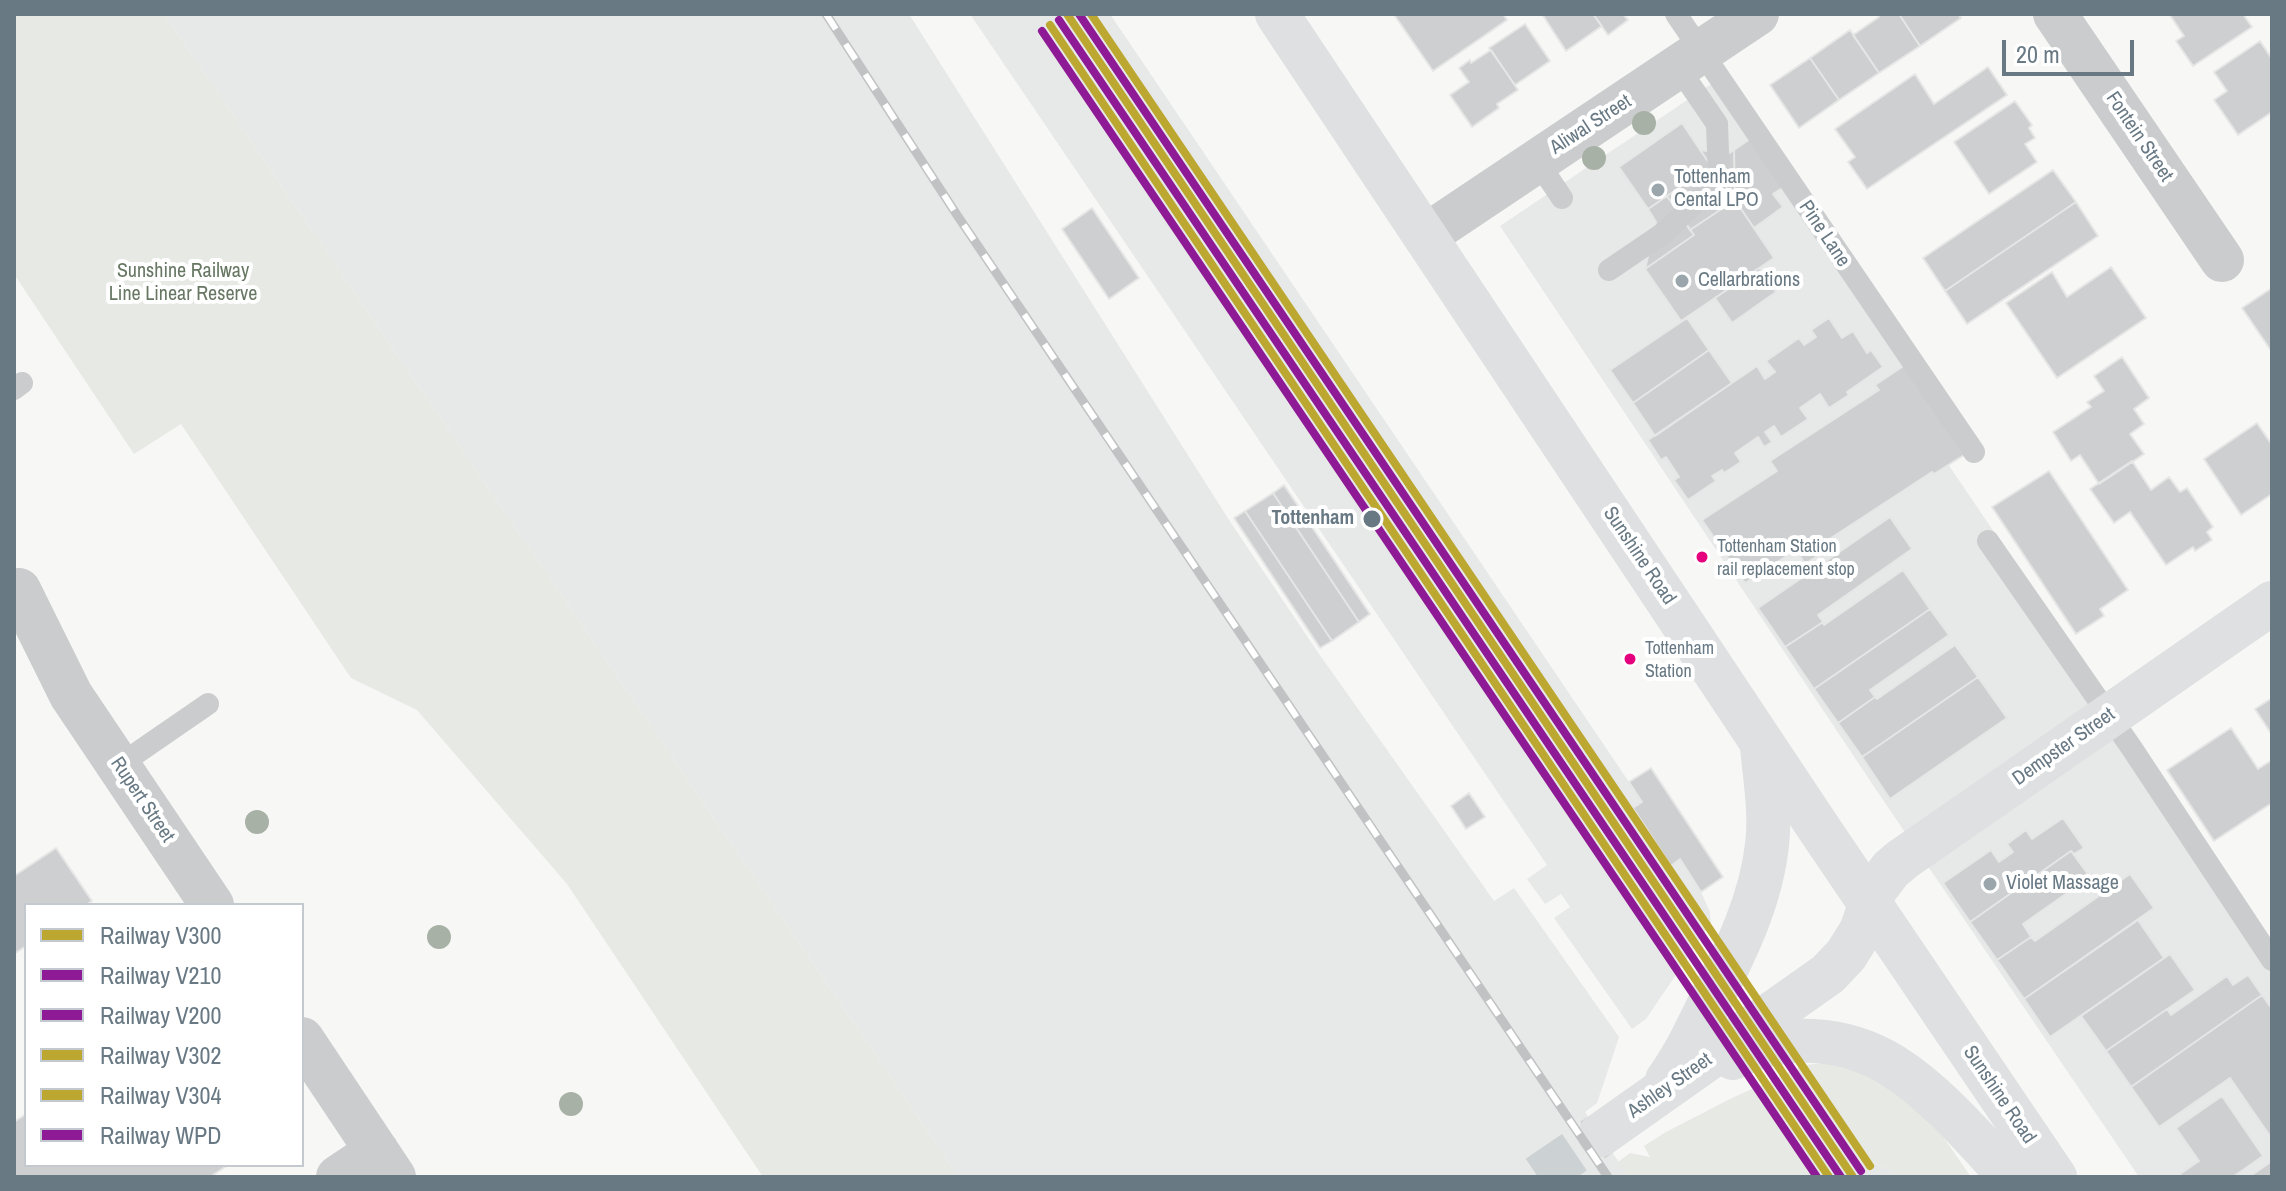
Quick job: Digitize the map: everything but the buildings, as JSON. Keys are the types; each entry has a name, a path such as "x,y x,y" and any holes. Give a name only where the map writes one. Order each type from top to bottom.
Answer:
{"main road":[{"name":"Sunshine Road","path":"1277,14 2055,1177"},
{"name":"Dempster Street","path":"1869,902 1882,878 1903,859 2272,603"},
{"path":"1654,1098 1682,1057 1727,971 1763,871 1768,821 1761,739"},
{"name":"Ashley Street","path":"1600,1135 1828,974 1846,955 1861,931 1869,902"},
{"path":"1654,1098 1760,1046 1790,1040 1831,1044 1879,1059 1906,1075 1963,1126 2010,1177"}],"street":[{"name":"Aliwal Street","path":"1425,236 1757,14"},
{"name":"Fontein Street","path":"2055,14 2222,260"},
{"name":"Rupert Street","path":"16,582 71,695 211,903"},
{"name":"Rupert Street","path":"14,633 71,695"},
{"path":"304,1042 386,1164 338,1177"}],"lane":[{"name":"Pine Lane","path":"1676,14 1690,60 1974,452"},
{"path":"1609,270 1665,232 1719,179 1717,124 1690,60"},
{"path":"1537,161 1562,198"},
{"path":"1988,541 2110,716 2272,960"},
{"path":"118,766 208,704"}],"shaded area":[{"path":"164,14 909,14 1229,520 1317,651 1494,901 1514,888 1619,1037 1597,1103 1585,1112 1629,1177 959,1177"},
{"path":"970,14 1110,14 1629,782 1642,802 1633,809 1671,865 1680,859 1701,892 1710,912 1711,923 1646,1019 1632,1029 1554,918 1570,907 1561,894 1545,904 1527,879 1547,865"},
{"path":"1714,82 1962,445 1944,458 2272,944 2272,1177 2139,1177 1500,226"},
{"path":"1869,1160 1892,1171 1896,1177 1807,1177"}],"green space":[{"name":"Sunshine Railway Line Linear Reserve","path":"14,14 164,14 959,1177 763,1177 567,884 417,710 351,678 181,424 134,454 14,274"},
{"path":"1826,1063 1865,1073 1905,1098 1935,1125 1971,1177 1896,1177 1892,1171 1869,1160 1807,1177 1629,1177 1618,1162 1630,1153 1650,1157 1644,1146 1666,1132 1805,1065"}],"tunnel":[{"path":"1538,1177 1600,1135"}],"railway":[{"path":"826,14 957,215 1608,1177"}],"rail line":[{"name":"V300","path":"1067,14 1853,1177"},
{"name":"V200","path":"1079,14 1861,1171"},
{"name":"V304","path":"1091,14 1870,1166"},
{"name":"V210","path":"1059,20 1841,1177"},
{"name":"V302","path":"1050,25 1829,1177"},
{"name":"WPD","path":"1042,31 1817,1177"}],"place":[{"name":"Tottenham Cental LPO","path":"1658,190"},
{"name":"Cellarbrations","path":"1682,281"},
{"name":"Tottenham","path":"1372,519"},
{"name":"Tottenham Station rail replacement stop","path":"1702,557"},
{"name":"Tottenham Station","path":"1630,659"},
{"name":"Violet Massage","path":"1990,884"}]}
